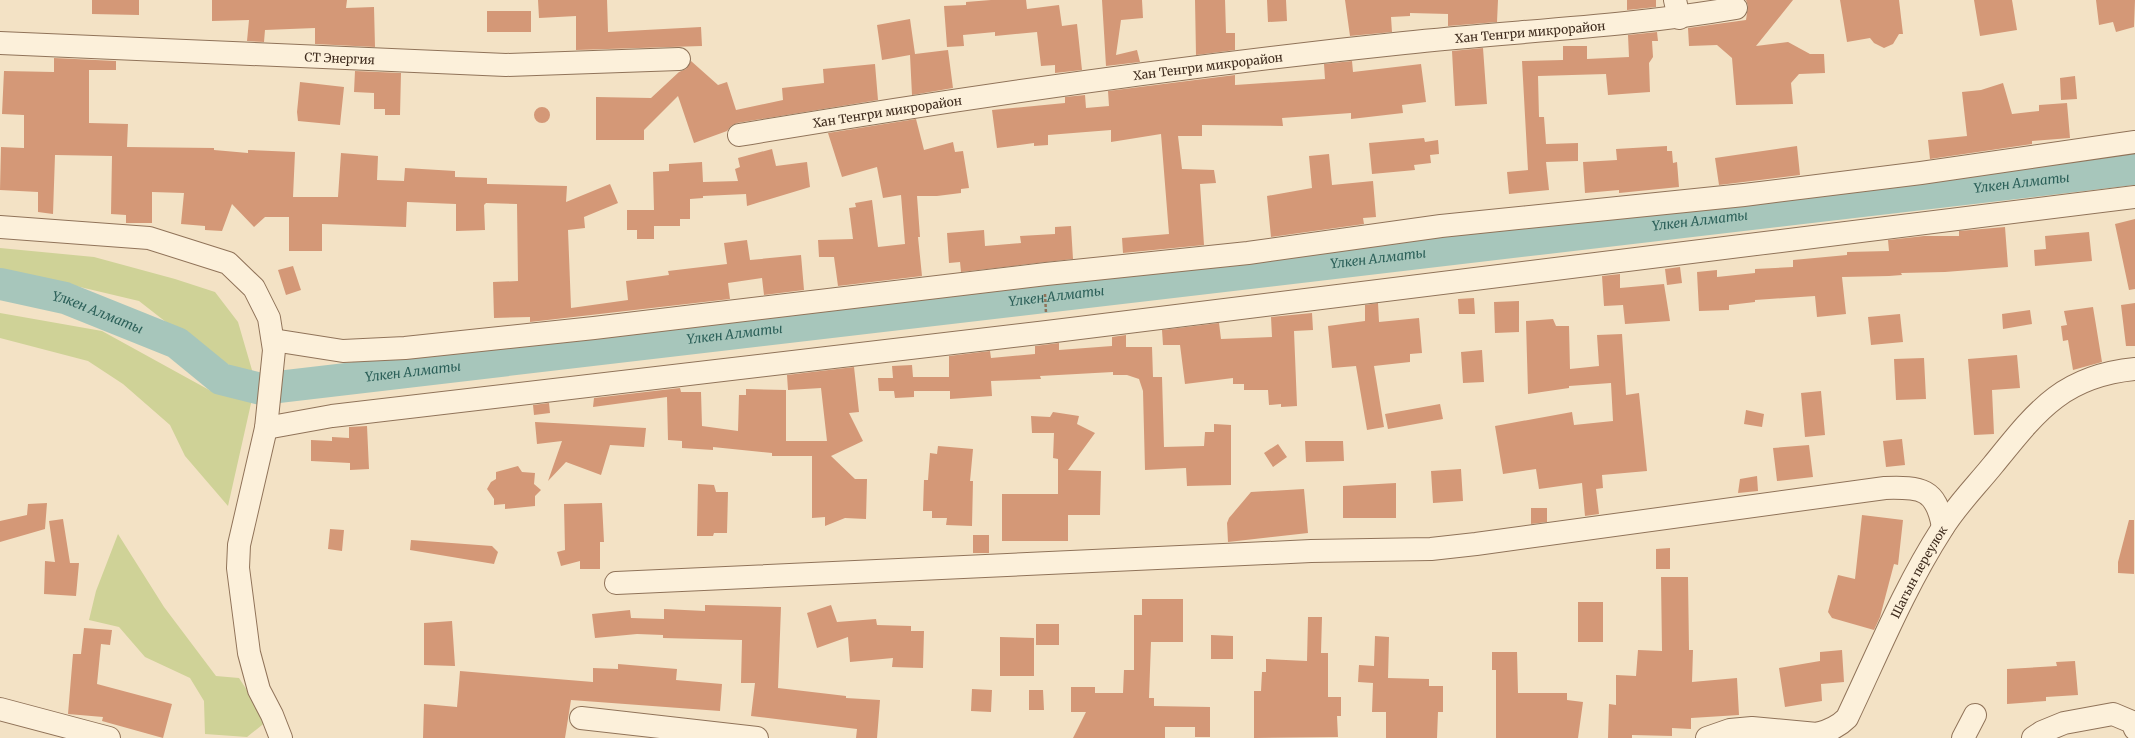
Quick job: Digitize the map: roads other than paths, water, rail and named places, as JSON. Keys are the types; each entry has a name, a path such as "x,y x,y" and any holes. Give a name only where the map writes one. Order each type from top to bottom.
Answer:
{"street":[{"name":"Хан Тенгри микрорайон","path":"739,134 892,109 1163,70 1677,9 1736,8"},
{"name":"СТ Энергия","path":"0,43 506,65 680,59"},
{"path":"273,340 343,351 405,348 835,300 1044,274 1248,253 1441,226 1744,195 1921,173 2135,142"},
{"path":"268,418 332,416 1047,332 2135,197"},
{"path":"0,227 149,238 228,263 254,288 269,318 273,340 273,369 268,418 239,545 238,568 249,653 259,690 272,714 281,738"},
{"name":"Шагын переулок","path":"1707,738 1730,730 1752,728 1817,734 1827,732 1840,725 1847,718 1923,560 1943,527 2041,408 2073,386 2090,378 2135,369"},
{"path":"616,583 1311,551 1431,549 1885,488 1910,487 1925,492 1936,502 1943,527"},
{"path":"0,709 109,738"},
{"path":"2033,738 2042,732 2064,723 2113,714 2132,722 2135,729"},
{"path":"1963,738 1975,715"},
{"path":"581,718 757,738"}],"waterway":[{"name":"Үлкен Алматы","path":"0,284 65,298 177,343 221,379 261,389 2135,169"}]}
